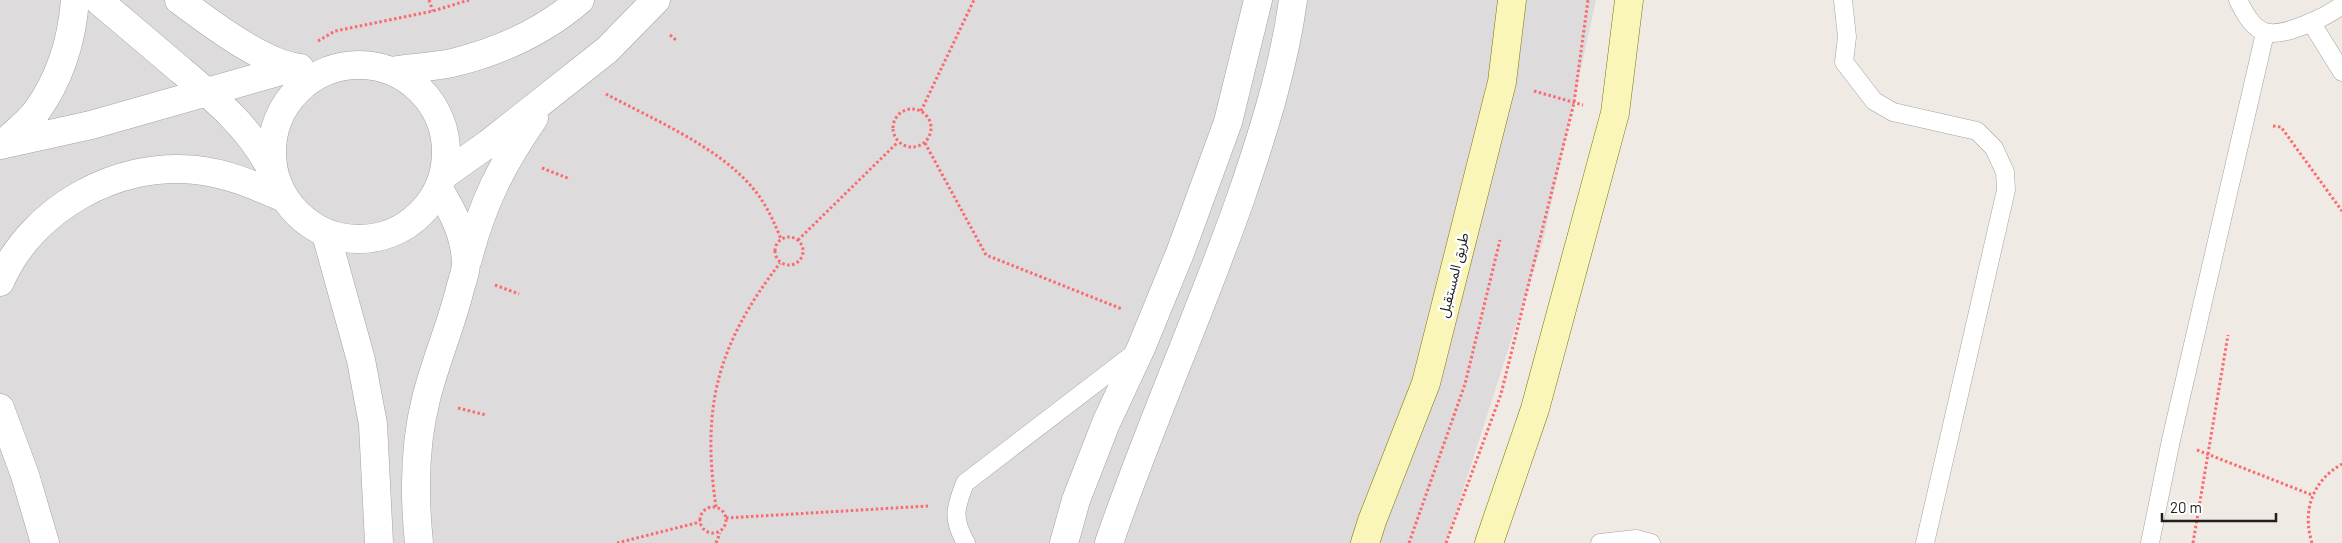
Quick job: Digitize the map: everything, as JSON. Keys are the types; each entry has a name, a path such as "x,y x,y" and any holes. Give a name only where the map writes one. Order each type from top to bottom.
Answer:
{"main road":[{"name":"طريق المستقبل","path":"1365,543 1426,383 1502,82 1512,0"},
{"path":"1489,543 1535,409 1615,113 1629,0"}],"street":[{"path":"1,145 35,112 59,72 73,28 75,0"},
{"path":"98,0 207,92 245,128 261,149 284,198 302,219 326,234 358,240 392,235 420,216 442,182 607,50 656,0"},
{"path":"179,0 231,38 295,67 327,70 359,64 391,71 418,87 437,112 446,143 442,182 463,238 466,265"},
{"path":"391,71 452,63 510,44 563,15 580,0"},
{"path":"1064,543 1076,500 1106,423 1141,348 1180,253 1228,122 1258,0"},
{"path":"1109,543 1132,476 1216,268 1262,137 1288,35 1293,0"},
{"path":"1,145 92,125 295,67"},
{"path":"273,172 272,141 281,111 300,87 327,70"},
{"path":"419,543 415,496 418,444 426,399 455,309 476,226 509,154 534,118 568,80"},
{"path":"1228,122 1262,137"},
{"path":"0,282 6,268 33,232 67,202 107,182 151,170 196,170 240,180 284,198"},
{"path":"326,234 360,360 373,424 379,543"},
{"path":"0,408 25,475 45,543"}],"lane":[{"path":"1843,0 1847,37 1844,62 1874,101 1893,112 1977,131 1994,148 2005,172 2006,190 1925,543"},
{"path":"2238,0 2249,20 2266,32 2286,32 2311,22 2342,5"},
{"path":"2311,22 2342,72"},
{"path":"2150,543 2171,440 2266,32"},
{"path":"966,543 957,527 956,505 965,483 1141,348"},
{"path":"1600,543 1636,539 1651,543"}],"path":[{"path":"429,0 433,11"},
{"path":"295,67 318,41 329,33 433,11 468,0"},
{"path":"921,111 974,0"},
{"path":"1446,543 1501,394 1574,103 1588,0"},
{"path":"568,80 717,155 738,172 756,192 770,214 781,239"},
{"path":"1502,82 1615,113"},
{"path":"907,108 921,111 926,114 931,124 930,134 924,143 916,147 906,147 898,142 893,133 892,123 898,114 907,108"},
{"path":"2269,125 2281,127 2340,206 2342,212"},
{"path":"798,240 898,142"},
{"path":"924,143 986,255 1152,321"},
{"path":"790,236 798,240 802,248 802,257 796,264 787,266 780,263 775,254 775,246 781,239 790,236"},
{"path":"716,507 710,455 711,420 719,377 733,336 754,298 780,263"},
{"path":"2194,543 2229,328"},
{"path":"2171,440 2312,495"},
{"path":"2312,543 2308,528 2312,495 2320,481 2331,470 2342,464"},
{"path":"726,518 956,505"},
{"path":"716,543 720,533 726,526 726,518 723,511 716,507 707,508 701,515 700,522 704,530 712,534 720,533"},
{"path":"617,543 700,522"}],"shaded area":[{"path":"0,0 1596,0 1543,241 1446,543 0,543"}]}
